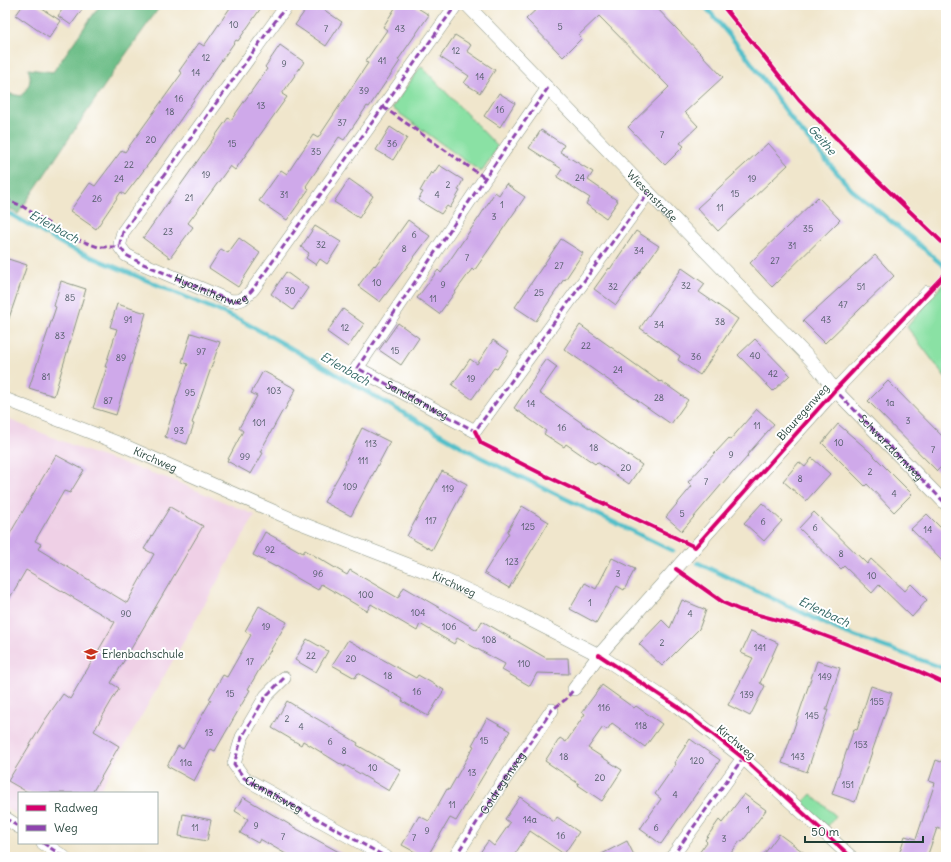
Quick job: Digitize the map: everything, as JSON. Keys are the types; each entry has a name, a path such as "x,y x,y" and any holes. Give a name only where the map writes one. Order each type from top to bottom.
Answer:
{"street":[{"name":"Hyazinthenweg","path":"287,5 123,232 120,243 120,247 126,255 141,263 236,302 243,300 253,289 456,5"},
{"name":"Wiesenstraße","path":"467,5 812,361 835,390"},
{"name":"Sanddornweg","path":"548,88 480,185 357,368 475,431 648,193"},
{"name":"Blauregenweg","path":"599,655 835,390 928,292"},
{"name":"Schwarzdornweg","path":"835,390 946,504"},
{"name":"Kirchweg","path":"5,399 124,446 298,522 432,574 509,608 599,655 678,707 743,758 852,857"},
{"path":"574,689 599,655"},
{"name":"Clematisweg","path":"284,678 266,696 242,737 234,764 244,778 386,857"},
{"name":"Goldregenweg","path":"455,857 502,783 552,710"},
{"path":"672,857 743,758"},
{"path":"5,818 18,826"},
{"path":"44,844 64,857"}],"shaded area":[{"name":"Erlenbachschule","path":"5,418 94,454 167,478 255,515 99,792 18,792 18,815 5,807"}],"green space":[{"path":"100,5 161,5 121,61 18,214 5,206 5,93 21,96 26,90 30,80 28,69 53,72"},
{"path":"421,66 498,147 481,172 392,108"},
{"path":"943,284 946,287 946,378 907,327"},
{"path":"811,794 836,816 826,828 801,805"}],"building":[{"path":"23,5 36,5 61,21 49,38 16,15"},
{"path":"65,5 75,5 82,10 71,25 58,16"},
{"path":"232,5 263,5 238,41 236,40 154,158 125,195 121,192 96,229 70,211 90,183 95,186 122,150 125,152 182,73 179,71 199,43 204,46"},
{"path":"309,5 317,5 342,22 326,46 295,25"},
{"path":"397,5 413,5 429,15 398,60 400,61 369,107 367,106 344,140 339,137 306,186 309,189 287,220 259,201 281,170 287,174 313,135 318,138 368,63 365,62 387,30 383,27"},
{"path":"541,5 654,5 723,77 685,112 698,126 680,143 684,146 665,165 628,127 669,87 599,16 579,35 582,38 563,57 526,19"},
{"path":"455,35 471,45 467,51 495,70 480,93 464,83 469,76 440,57"},
{"path":"280,45 304,62 282,94 287,97 235,170 230,166 188,223 193,227 170,258 143,238 228,118 231,120 267,69 265,67"},
{"path":"499,93 515,103 500,127 484,116"},
{"path":"390,127 407,138 393,160 376,150"},
{"path":"541,130 564,145 560,152 593,172 588,180 618,201 606,218 586,204 590,198 557,177 562,169 529,148"},
{"path":"768,143 788,165 718,231 697,208"},
{"path":"439,165 463,180 458,190 460,191 450,208 447,206 441,214 418,200 423,192 420,191 431,172 433,174"},
{"path":"349,179 373,196 359,218 334,202"},
{"path":"506,184 525,197 474,271 472,269 439,314 417,298 438,270 441,273 495,192 499,195"},
{"path":"818,197 840,220 772,287 750,263"},
{"path":"408,220 430,236 380,302 358,286 374,265 375,266"},
{"path":"315,226 341,242 327,264 320,259 316,265 306,258 309,253 301,247"},
{"path":"636,231 659,246 616,305 594,289 609,268 610,269"},
{"path":"239,238 260,253 238,287 209,268 221,249 228,253"},
{"path":"561,239 583,253 536,321 515,307"},
{"path":"875,255 894,276 825,343 803,321"},
{"path":"5,258 27,265 8,321 5,320"},
{"path":"682,268 705,284 699,292 738,319 700,375 678,360 680,356 640,328"},
{"path":"286,272 308,288 293,310 271,294"},
{"path":"61,281 86,289 54,396 29,388 56,307 54,306"},
{"path":"117,304 146,313 116,415 93,408 107,367 105,367 117,329 110,327"},
{"path":"343,309 364,324 348,347 327,332"},
{"path":"398,323 419,338 401,365 379,350"},
{"path":"580,325 688,400 671,424 564,349"},
{"path":"191,333 220,342 192,423 194,424 187,444 165,437 188,364 182,362"},
{"path":"755,339 790,375 773,391 738,355"},
{"path":"493,340 509,351 497,369 494,368 472,399 452,385 470,359 477,364"},
{"path":"546,359 557,367 539,393 642,465 629,484 597,462 595,464 566,444 564,447 544,434 546,431 514,408"},
{"path":"263,371 296,389 260,452 263,453 251,474 227,461 243,431 239,428 257,396 251,393"},
{"path":"888,381 946,440 946,462 937,471 868,401"},
{"path":"757,409 774,424 682,531 666,517 692,486 688,482 729,438 730,440"},
{"path":"838,424 869,451 912,494 894,512 867,484 865,486 822,443"},
{"path":"362,428 390,442 351,516 324,502 346,463 345,462"},
{"path":"56,455 84,470 70,493 64,491 35,541 41,544 38,549 127,603 154,554 144,549 170,507 203,526 111,683 119,688 94,731 119,746 93,792 27,792 8,781 45,720 63,694 70,699 115,622 26,570 5,606 5,542"},
{"path":"812,458 830,474 806,501 783,481 799,462 805,467"},
{"path":"442,471 467,484 432,550 407,536"},
{"path":"762,503 782,521 764,541 744,523"},
{"path":"522,506 549,522 509,588 484,573 509,533 507,532"},
{"path":"814,512 867,564 871,559 905,591 911,584 927,600 912,617 879,585 872,593 844,566 841,569 799,528"},
{"path":"927,514 946,533 946,565 911,529"},
{"path":"265,532 303,553 305,550 347,575 350,570 398,598 404,587 477,630 482,621 546,658 568,658 569,674 537,673 530,686 502,670 505,664 457,638 454,644 420,624 417,631 371,604 367,611 321,584 318,590 276,566 253,555"},
{"path":"612,558 635,569 624,590 617,586 596,623 570,609 585,583 596,589"},
{"path":"682,600 706,610 699,629 662,666 639,644 662,620 670,628"},
{"path":"259,606 287,622 248,689 250,690 215,751 211,749 194,781 167,766 178,746 183,749 211,700 209,699 223,675 227,677 251,635 245,631"},
{"path":"751,631 778,643 760,683 765,686 750,716 728,705 753,658 741,653"},
{"path":"307,639 328,651 316,672 295,660"},
{"path":"348,640 416,678 418,675 444,690 428,716 402,701 403,699 358,673 355,678 332,665"},
{"path":"817,661 840,668 826,710 828,710 807,772 782,763"},
{"path":"602,685 634,708 636,706 662,724 645,747 612,723 607,730 603,727 588,748 622,770 602,801 545,761 560,738 566,742 585,714 582,712"},
{"path":"871,686 892,693 855,802 832,794 854,729 857,730"},
{"path":"287,701 358,743 357,745 401,770 389,791 345,765 345,767 303,741 301,745 272,728"},
{"path":"487,718 510,731 456,821 450,818 427,857 424,857 402,845 419,816 429,821 447,789 449,790 474,746 472,745"},
{"path":"690,739 720,760 661,844 640,829 661,799 655,794 676,764 674,763"},
{"path":"944,756 946,756 946,818 942,830 937,828 927,857 898,857 905,836 916,839 935,783 929,781 936,760 941,762"},
{"path":"744,794 766,810 742,842 740,841 728,857 696,857 707,842 705,840 719,820 722,823"},
{"path":"243,797 348,857 291,857 260,839 258,843 240,833 248,819 235,811"},
{"path":"520,797 554,822 557,817 579,832 564,854 530,831 513,857 477,857 488,841 494,846 510,823 505,819"},
{"path":"183,814 211,820 207,841 179,836"},
{"path":"779,834 810,857 762,857"},
{"path":"627,841 635,857 596,857"}],"waterway":[{"name":"Geithe","path":"704,5 745,54 796,125 851,189 946,268"},
{"name":"Erlenbach","path":"5,211 68,247 240,320 480,457 673,551"},
{"name":"Erlenbach","path":"698,563 843,632 946,669"}],"marked path":[{"path":"287,5 123,232 120,243 120,247 126,255 141,263 232,301 242,299 253,289 456,5"},
{"path":"548,88 485,178 357,368 475,431 648,193"},
{"path":"383,107 485,178"},
{"path":"5,199 22,206 58,230 74,238 98,247 120,247"},
{"path":"837,388 835,390 946,504"},
{"path":"284,678 266,696 242,737 234,764 244,778 386,857"},
{"path":"455,857 502,783 552,710 566,699 574,689"},
{"path":"672,857 743,758"},
{"path":"5,818 18,826"},
{"path":"44,844 64,857"}],"cycle path":[{"path":"722,5 799,100 874,177 946,246"},
{"path":"475,431 481,443 548,477 695,547 835,390 946,273"},
{"path":"676,569 724,603 740,610 796,625 918,671 946,684"},
{"path":"599,655 678,707 743,758 851,857"}],"place":[{"name":"Erlenbachschule","path":"91,654"}]}
